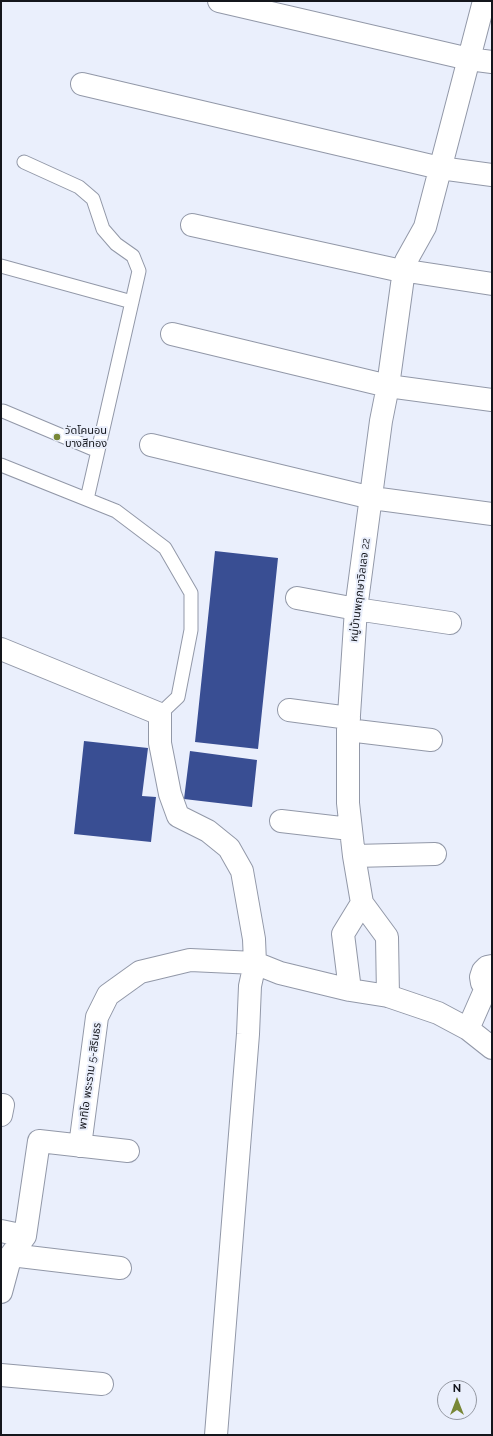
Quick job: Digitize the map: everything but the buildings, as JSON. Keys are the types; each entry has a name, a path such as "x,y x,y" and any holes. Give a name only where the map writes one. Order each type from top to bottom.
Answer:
{"street":[{"path":"219,1 469,59 492,62"},
{"path":"405,270 425,227 484,1"},
{"path":"82,84 440,168 492,175"},
{"path":"192,225 405,270 492,284"},
{"name":"หมู่บ้านพฤกษาวิลเลจ 22","path":"362,904 350,828 348,803 348,724 356,609 372,498 381,421 388,386 405,270"},
{"path":"172,334 388,386 492,400"},
{"path":"151,445 372,498 492,514"},
{"path":"297,598 356,609 450,623"},
{"path":"1,649 160,714 160,743 170,794 178,816 208,831 229,848 242,871 254,939 255,963 250,986 247,1042 216,1435"},
{"path":"289,710 348,724 431,740"},
{"path":"281,822 350,828"},
{"path":"354,856 435,854"},
{"path":"350,990 343,934 362,904 387,937 388,996"},
{"name":"พาทิโอ พระราม 5-สิรินธร","path":"80,1146 98,1017 108,995 140,972 190,960 255,963 280,973 350,990 388,996 438,1013 468,1029 492,1048"},
{"path":"468,1029 489,989 482,983 481,977 483,971 492,966"},
{"path":"1,1105 3,1106 1,1115"},
{"path":"1,1292 11,1255 25,1236 39,1141 128,1151"},
{"path":"1,1230 25,1236"},
{"path":"11,1255 120,1268"},
{"path":"1,1375 102,1384"}],"lane":[{"path":"24,162 79,187 93,199 103,229 116,244 133,256 139,271 87,499"},
{"path":"1,266 132,302"},
{"path":"3,411 98,451"},
{"path":"2,470 87,499 116,511 165,548 191,594 191,630 178,697 160,714"}],"place":[{"name":"วัดโคนอน บางสีทอง","path":"57,437"}]}
